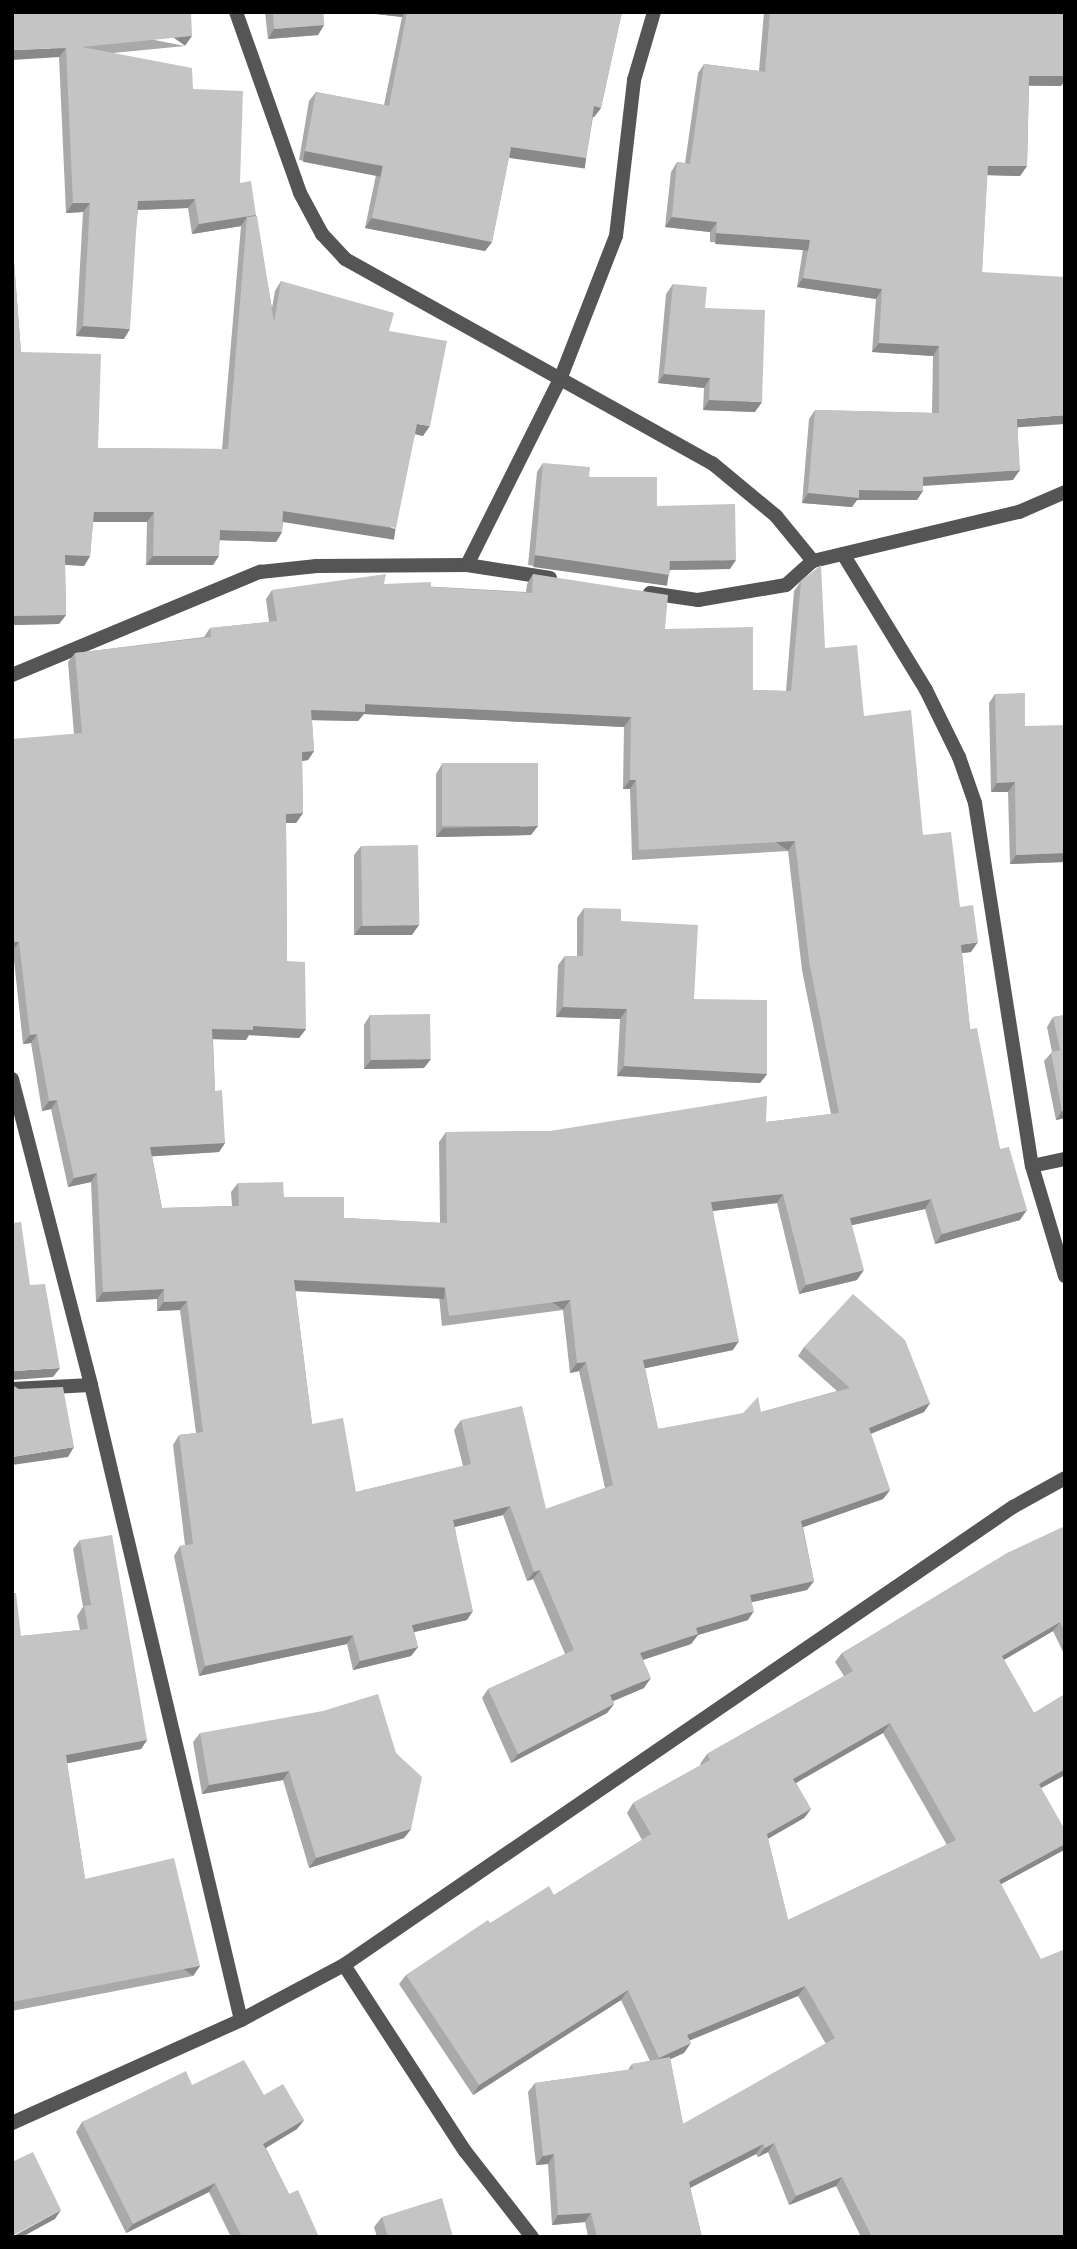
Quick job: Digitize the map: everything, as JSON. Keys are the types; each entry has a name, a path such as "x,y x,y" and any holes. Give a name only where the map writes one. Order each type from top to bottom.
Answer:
{"street":[{"path":"236,12 300,193 322,234 345,260 561,377 712,463 776,516 813,561"},
{"path":"467,565 561,377 616,236 634,80 654,12"},
{"path":"630,590 698,600 786,585 813,561 1019,512 1065,492"},
{"path":"843,554 926,690 959,757 975,803 1032,1166 1065,1276"},
{"path":"12,674 260,572 330,566 467,565 562,579"},
{"path":"12,1079 91,1385 241,2020"},
{"path":"1032,1166 1065,1159"},
{"path":"12,1389 91,1385"},
{"path":"12,2123 241,2020 344,1965 1013,1507 1065,1478"},
{"path":"344,1965 465,2151 532,2237"}],"building":[{"path":"12,12 191,12 192,36 82,47 192,68 193,89 243,91 240,183 251,181 256,215 199,224 195,199 138,201 130,329 83,326 90,203 73,203 66,48 12,50"},
{"path":"273,12 323,12 324,25 274,29"},
{"path":"407,12 622,12 601,108 594,106 586,158 511,147 492,242 372,218 383,166 305,151 316,92 389,106"},
{"path":"770,12 1065,12 1065,76 1029,76 1027,166 988,166 982,272 1065,277 1065,415 1017,419 1020,470 923,477 923,491 859,490 859,498 808,493 815,410 939,413 939,346 879,343 882,289 803,278 810,240 716,233 717,222 672,217 677,162 690,164 704,64 765,72"},
{"path":"257,216 274,322 281,281 394,313 389,331 447,341 430,426 417,424 396,528 283,511 282,532 220,530 219,556 153,556 154,512 94,512 90,556 65,555 66,615 12,616 12,236 21,352 101,354 98,448 228,449 247,217"},
{"path":"673,284 707,287 705,308 765,310 762,402 709,400 710,378 664,374"},
{"path":"543,463 590,467 589,477 657,477 657,506 735,504 736,560 670,561 669,575 535,555"},
{"path":"821,565 825,648 857,645 864,716 911,710 923,835 951,832 960,907 973,905 978,942 961,945 970,1029 977,1028 1000,1149 1009,1147 1027,1210 942,1234 931,1199 850,1218 864,1270 806,1285 783,1194 711,1202 739,1341 643,1360 658,1429 743,1413 758,1397 761,1412 850,1388 804,1347 853,1294 905,1340 930,1403 869,1428 890,1490 801,1521 814,1581 750,1595 754,1611 696,1628 698,1634 640,1653 651,1678 610,1695 614,1704 518,1754 488,1689 574,1650 540,1570 534,1572 510,1506 453,1520 473,1611 412,1625 418,1647 360,1661 353,1635 205,1666 180,1546 193,1544 179,1435 203,1432 187,1301 164,1302 164,1289 103,1292 97,1173 74,1178 57,1100 49,1101 37,1034 30,1035 19,942 12,942 12,739 82,733 75,653 211,637 210,628 277,621 272,590 386,574 384,584 431,582 431,587 532,593 533,574 668,595 665,629 753,627 753,690 791,691 801,581","holes":["365,704 631,717 630,780 636,780 639,850 795,841 809,961 839,1113 766,1122 767,1096 550,1131 446,1132 447,1223 344,1218 344,1197 284,1197 283,1182 238,1183 239,1206 162,1208 150,1147 225,1143 222,1090 215,1091 212,1029 253,1030 253,1026 306,1029 305,962 287,961 286,814 303,813 302,752 314,751 311,710 365,712","294,1280 445,1287 449,1316 570,1300 577,1363 586,1362 613,1485 546,1509 522,1406 461,1420 471,1464 356,1492 343,1418 312,1424"]},
{"path":"1025,693 1025,726 1065,725 1065,853 1016,855 1015,782 997,783 995,694"},
{"path":"442,763 538,763 538,826 442,826"},
{"path":"418,845 419,925 362,926 361,846"},
{"path":"584,908 621,909 621,921 698,925 694,999 767,1000 767,1074 624,1066 627,1009 563,1007 565,956 583,956"},
{"path":"430,1014 431,1059 371,1060 370,1015"},
{"path":"1065,1015 1065,1110 1062,1111 1051,1052 1060,1050 1053,1017"},
{"path":"21,1222 30,1285 45,1284 60,1368 14,1371 12,1377 12,1223"},
{"path":"12,1385 19,1389 63,1387 74,1447 12,1457"},
{"path":"1065,1526 1065,1632 1060,1622 1002,1656 1034,1713 1065,1694 1065,1769 1039,1784 1065,1830 1065,1844 999,1880 1041,1959 1065,1949 1065,2237 866,2237 871,2235 842,2177 796,2196 774,2143 765,2148 763,2144 689,2182 702,2237 597,2237 591,2213 558,2215 554,2154 543,2156 535,2083 633,2069 632,2064 670,2057 683,2124 835,2038 805,1986 687,2035 691,2043 659,2058 628,1990 479,2085 406,1975 488,1920 490,1923 549,1886 554,1895 651,1834 633,1803 710,1760 707,1754 853,1671 842,1653 1007,1553","holes":["890,1723 956,1840 788,1920 767,1834 811,1809 793,1779"]},
{"path":"112,1535 147,1740 66,1755 85,1879 174,1858 200,1966 12,2002 12,1593 16,1593 21,1636 88,1629 84,1606 91,1605 80,1540"},
{"path":"378,1694 396,1753 422,1777 411,1829 316,1858 289,1771 209,1785 200,1733 323,1711"},
{"path":"244,2060 264,2095 283,2084 304,2120 263,2144 289,2194 298,2190 319,2237 242,2237 215,2183 133,2224 82,2122 186,2071 192,2085"},
{"path":"33,2152 61,2210 12,2236 12,2162"},
{"path":"442,2198 453,2237 388,2237 382,2217"}]}
